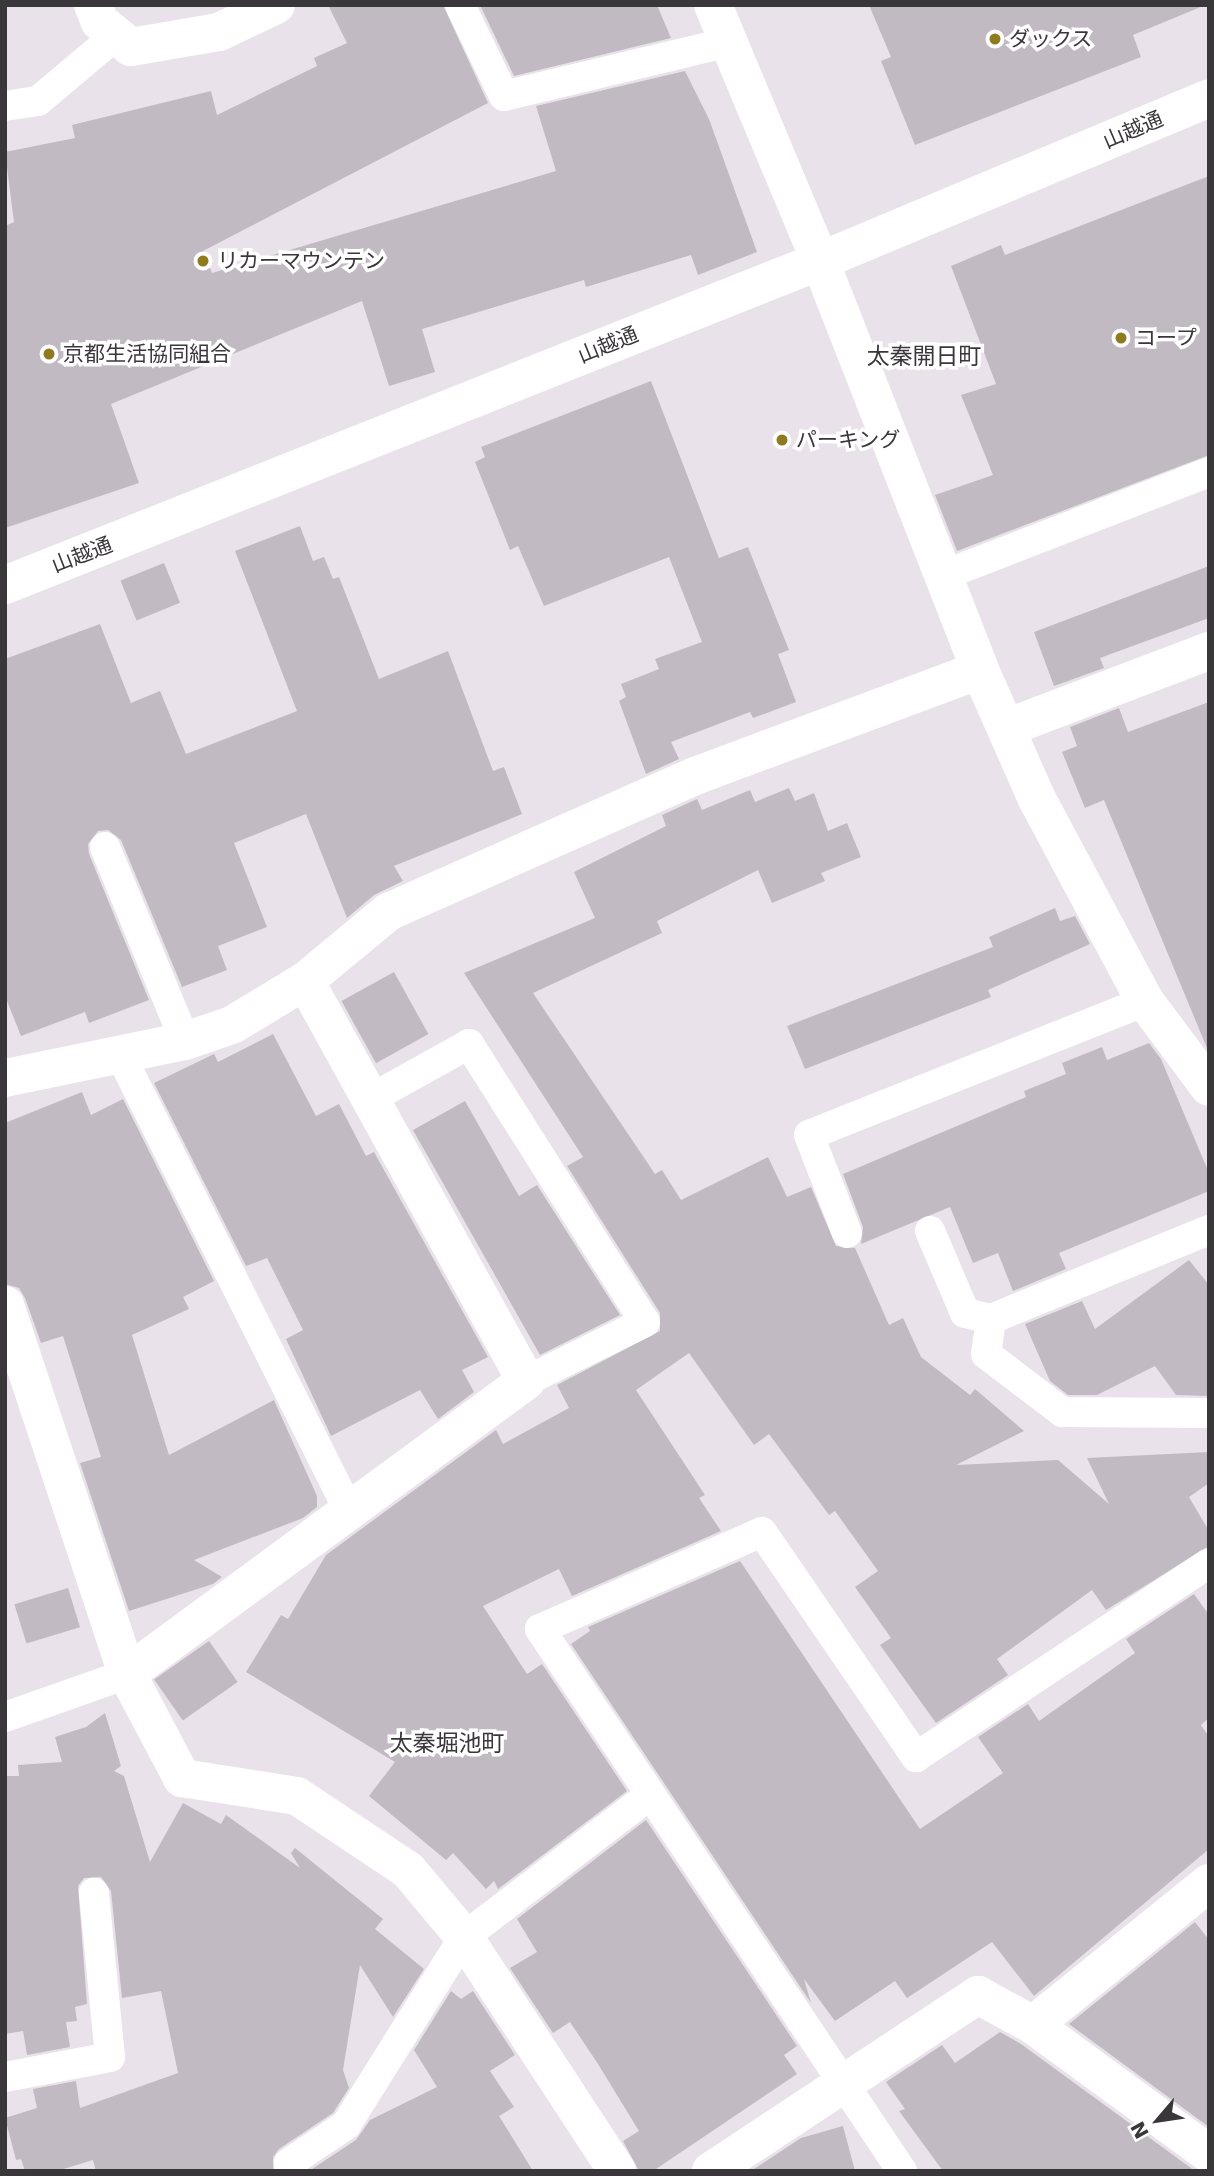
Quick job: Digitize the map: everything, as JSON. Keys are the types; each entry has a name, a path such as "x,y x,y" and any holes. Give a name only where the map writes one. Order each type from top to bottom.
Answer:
{"street":[{"path":"93,5 100,22 114,37 131,47 219,32 276,5"},
{"path":"713,5 820,261 981,670 1037,799 1145,1002 1209,1087"},
{"name":"山越通","path":"5,585 820,261 1209,98"},
{"path":"1006,728 1209,651"},
{"path":"5,1078 186,1041 232,1025 305,981 388,912 695,776 981,670"},
{"path":"127,1674 526,1381 305,981"},
{"path":"5,1305 127,1674 182,1778 297,1797 408,1870 464,1937 617,2171"},
{"path":"1033,2025 1209,1883"},
{"path":"710,2171 747,2160 844,2083 978,1995 1033,2025 1209,2154"}],"lane":[{"path":"460,5 504,96 729,42"},
{"path":"5,106 38,101 114,37"},
{"path":"944,575 1209,472"},
{"path":"105,847 186,1041"},
{"path":"847,1233 809,1135 1145,1002"},
{"path":"372,1098 469,1044 645,1322 526,1381"},
{"path":"120,1054 349,1511"},
{"path":"930,1231 965,1313 991,1319 1209,1230"},
{"path":"991,1319 986,1354 1062,1412 1209,1413"},
{"path":"902,2171 540,1629 762,1532 916,1757 1209,1563"},
{"path":"5,1717 127,1674"},
{"path":"291,2171 289,2163 346,2125 464,1937 650,1795"},
{"path":"5,2077 110,2057 94,1893"}],"building":[{"path":"328,5 443,5 488,103 203,251 212,273 556,171 536,106 685,71 709,119 757,252 698,275 691,255 586,287 584,280 422,329 435,372 389,386 362,301 111,404 139,483 5,528 5,226 14,222 5,152 75,138 72,125 211,91 217,115 317,66 314,58 347,43"},
{"path":"480,5 657,5 671,38 514,76"},
{"path":"869,5 1203,6 1133,35 1141,57 915,145 881,61 891,57"},
{"path":"1209,176 1209,455 957,551 935,495 993,475 961,395 996,384 951,266 1001,245 1005,255"},
{"path":"651,381 719,558 748,547 789,650 778,654 796,702 753,718 750,712 671,742 679,759 646,774 619,701 626,697 621,684 659,669 655,659 702,642 669,557 544,606 518,546 510,550 475,462 485,457 481,447"},
{"path":"300,526 313,561 324,557 333,579 339,577 379,679 448,651 493,771 504,767 522,814 394,866 403,881 374,895 347,918 306,814 234,843 267,927 218,946 227,970 182,987 121,840 108,830 98,831 88,844 89,854 149,1000 89,1023 85,1012 21,1036 5,996 5,659 100,624 131,703 160,691 186,754 297,711 235,551"},
{"path":"164,563 180,603 137,620 120,581"},
{"path":"1209,566 1209,618 1100,658 1104,668 1054,686 1034,632"},
{"path":"1209,702 1207,1048 1104,800 1085,808 1062,752 1077,746 1070,727 1119,708 1128,732"},
{"path":"789,788 795,801 814,793 828,831 847,823 861,857 821,873 825,881 772,903 758,870 657,921 662,933 533,993 655,1174 662,1170 681,1200 768,1157 787,1197 811,1187 836,1246 855,1248 889,1325 903,1318 921,1357 970,1395 975,1389 1024,1431 956,1465 1058,1460 1109,1504 1087,1458 1209,1452 1209,1483 1189,1497 1209,1531 1209,1546 1106,1610 1092,1590 997,1659 1008,1675 936,1723 880,1645 891,1638 855,1587 878,1571 835,1511 829,1515 769,1434 754,1445 689,1353 636,1390 705,1495 699,1498 721,1531 572,1596 559,1569 483,1606 527,1674 542,1664 627,1791 498,1889 494,1881 486,1889 453,1853 446,1860 369,1796 395,1762 246,1672 281,1615 288,1619 326,1555 496,1430 503,1444 569,1408 557,1385 660,1331 660,1313 567,1166 583,1157 464,973 595,918 574,872 666,826 662,815 697,799 702,810 750,790 755,802"},
{"path":"1055,908 1060,921 1075,916 1090,944 988,990 991,997 805,1069 787,1026 993,947 989,937"},
{"path":"394,972 428,1034 376,1063 342,1001"},
{"path":"273,1034 316,1116 339,1104 366,1156 374,1152 488,1357 462,1370 474,1392 438,1419 420,1390 331,1436 286,1339 303,1330 267,1258 246,1266 154,1083 214,1054 218,1062"},
{"path":"1149,1043 1161,1059 1209,1173 1209,1191 1059,1253 1066,1269 1013,1291 998,1253 973,1263 950,1207 861,1244 863,1227 843,1174 1026,1097 1024,1091 1066,1074 1062,1063 1102,1047 1107,1060"},
{"path":"82,1092 91,1115 123,1099 214,1281 183,1297 189,1309 132,1335 169,1455 274,1400 317,1496 317,1507 303,1518 194,1560 222,1577 213,1584 129,1611 80,1463 101,1457 63,1336 41,1343 19,1288 5,1284 5,1123"},
{"path":"465,1101 519,1196 537,1185 620,1315 540,1355 413,1130"},
{"path":"1189,1260 1209,1285 1209,1396 1176,1395 1155,1366 1097,1395 1068,1395 1050,1381 1025,1324 1082,1301 1095,1329"},
{"path":"740,1561 920,1829 1003,1773 978,1737 1028,1704 1039,1721 1135,1653 1126,1639 1194,1594 1209,1615 1209,1718 1201,1725 1209,1737 1209,1849 1034,1996 992,1942 907,1998 895,1981 835,2021 804,1979 811,2003 571,1644 590,1631 588,1627"},
{"path":"68,1588 80,1627 26,1644 14,1604"},
{"path":"209,1641 238,1682 183,1720 154,1679"},
{"path":"105,1713 121,1766 114,1771 124,1776 150,1862 183,1803 221,1824 226,1815 300,1868 291,1853 295,1848 383,1919 375,1929 424,1969 393,2017 360,1965 343,2070 349,2088 333,2113 279,2149 273,2157 273,2171 96,2171 93,2160 57,2171 25,2171 21,2159 16,2160 5,2118 37,2108 33,2089 76,2081 80,2108 178,2073 161,1991 122,1998 111,1891 101,1877 84,1878 78,1886 87,2004 75,2007 77,2021 66,2022 70,2047 27,2055 23,2031 5,2034 5,1776 19,1776 18,1765 62,1762 55,1737 86,1727"},
{"path":"646,1820 797,2046 784,2055 797,2074 653,2171 639,2171 623,2141 639,2131 598,2064 570,2022 553,2033 510,1968 537,1952 517,1919"},
{"path":"1195,1922 1209,1940 1209,2127 1069,2024"},
{"path":"451,1991 461,1999 473,1991 515,2055 490,2071 514,2107 499,2116 533,2171 309,2171 356,2140 370,2120 437,2087 414,2050"},
{"path":"1000,2032 1021,2044 1195,2171 943,2171 899,2111 905,2109 886,2082 942,2045 955,2063"},
{"path":"843,2126 855,2171 751,2171 801,2138"}],"place":[{"name":"ダックス","path":"995,39"},
{"name":"リカーマウンテン","path":"203,261"},
{"name":"コープ","path":"1121,338"},
{"name":"京都生活協同組合","path":"49,354"},
{"name":"パーキング","path":"782,440"}],"district":[{"name":"太秦開日町","path":"924,356"},
{"name":"太秦堀池町","path":"447,1743"}]}
